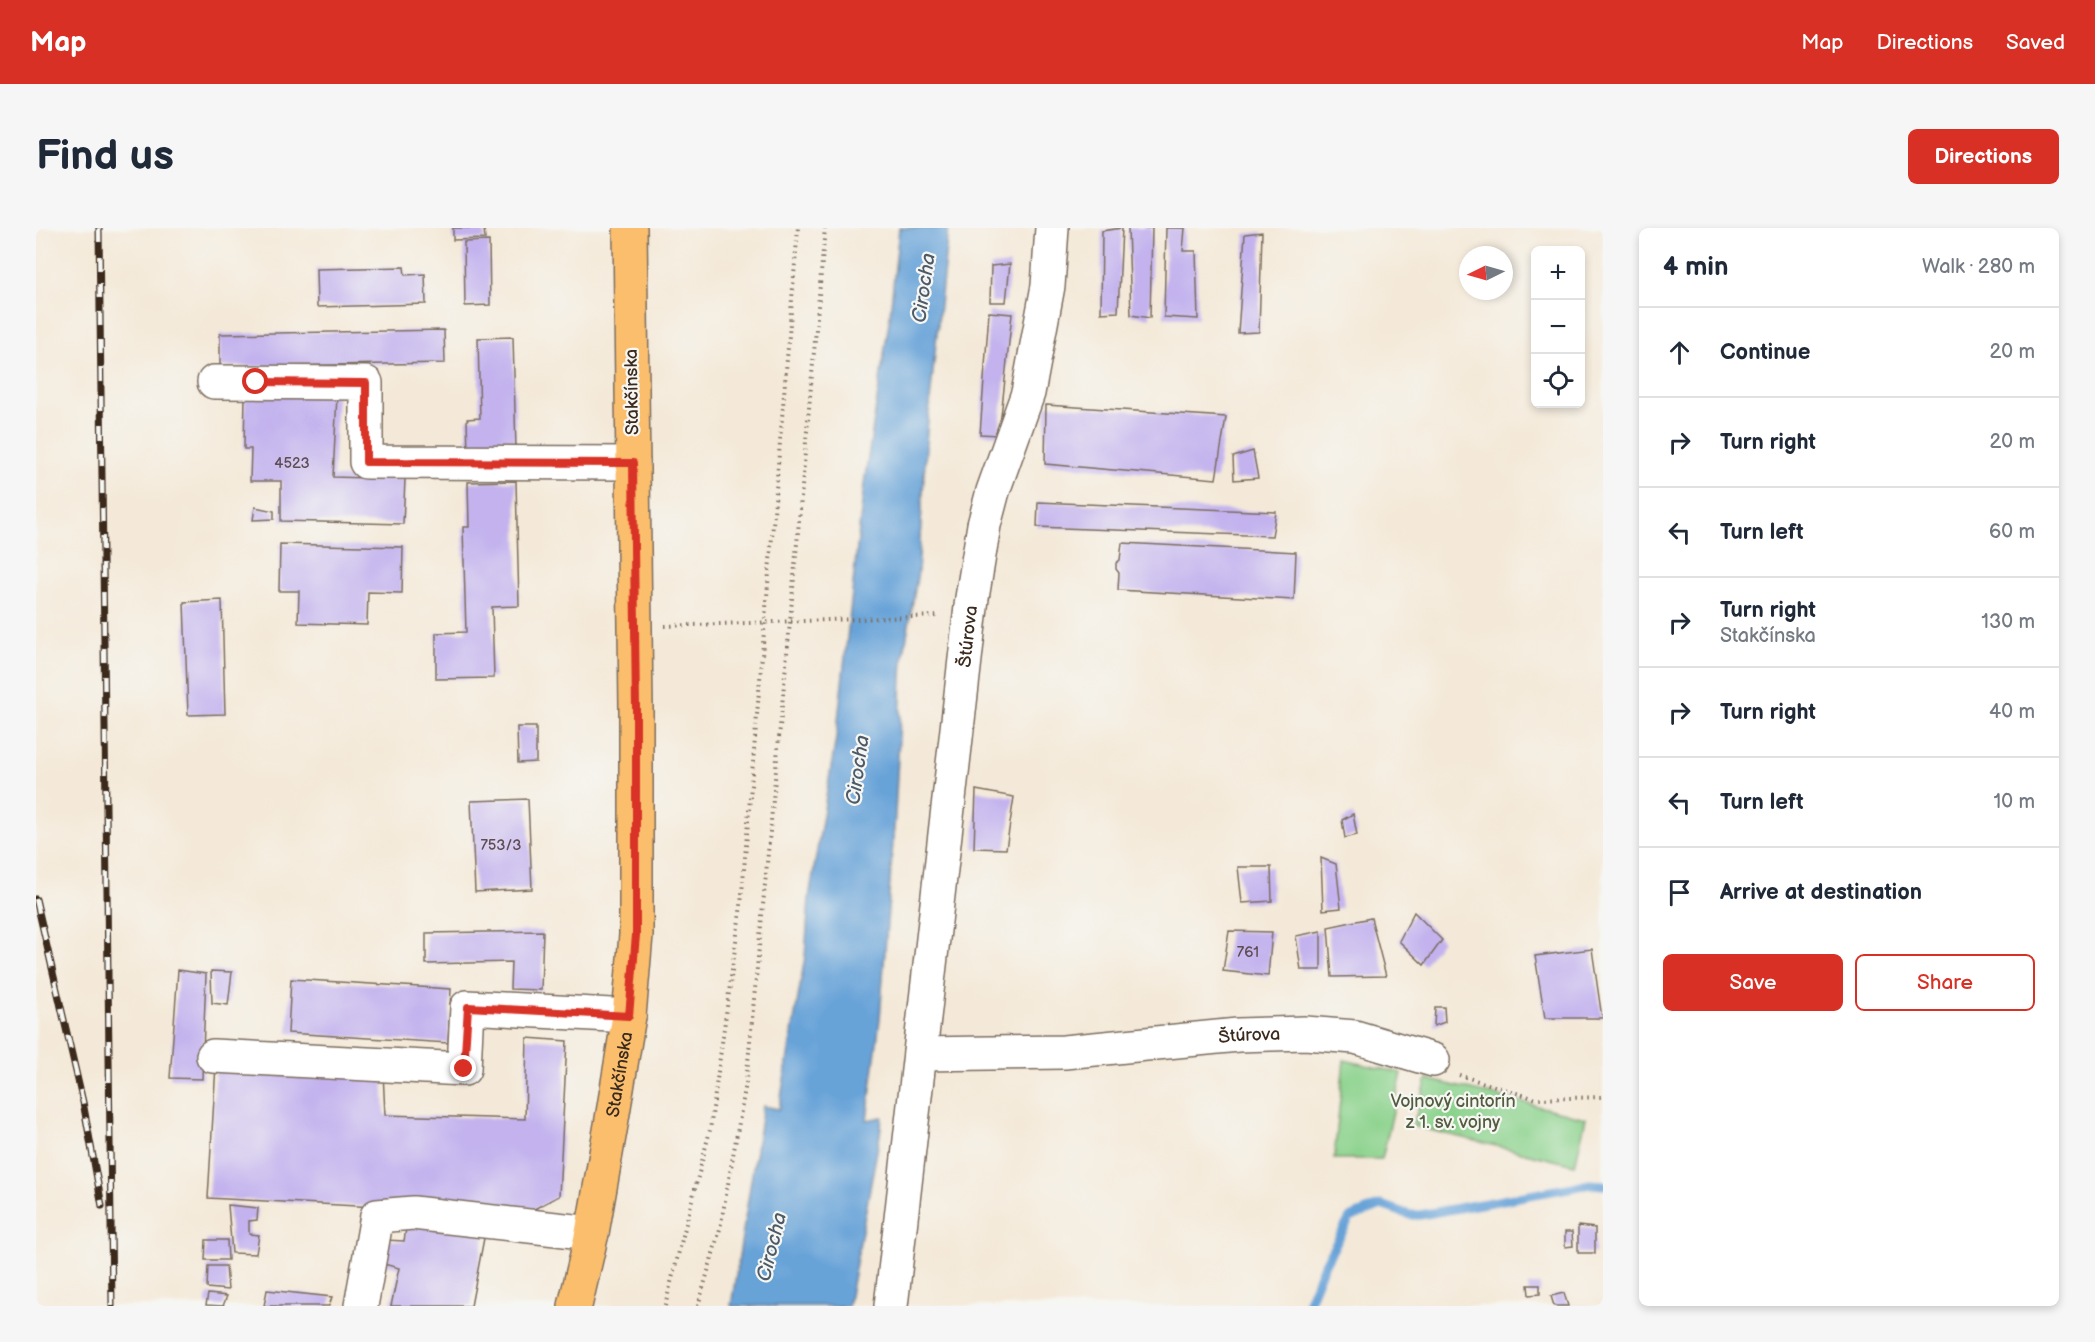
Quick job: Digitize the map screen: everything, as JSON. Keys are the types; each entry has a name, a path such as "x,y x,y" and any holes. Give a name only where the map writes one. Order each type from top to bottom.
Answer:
{"main road":[{"name":"Stakčínska","path":"575,1306 592,1233 629,1016 636,935 636,709 630,228"}],"street":[{"name":"Štúrova","path":"891,1306 972,598 984,525 993,491 1028,393 1048,286 1052,228"},
{"path":"214,382 366,383 366,462 633,463"},
{"path":"213,1056 464,1069 468,1007 629,1016"},
{"name":"Štúrova","path":"920,1054 1064,1052 1238,1035 1305,1033 1355,1037 1432,1060"},
{"path":"361,1306 377,1216 413,1213 592,1233"}],"path":[{"path":"665,1306 710,1130 741,905 798,228"},
{"path":"698,1306 720,1229 746,1083 825,228"},
{"path":"675,626 914,616"},
{"path":"1432,1060 1455,1074 1536,1099 1603,1097"}],"green space":[{"name":"Vojnový cintorín z 1. sv. vojny","path":"1344,1060 1402,1073 1382,1159 1334,1159"},
{"name":"Vojnový cintorín z 1. sv. vojny","path":"1427,1079 1586,1118 1575,1165 1413,1126"}],"water":[{"name":"Cirocha","path":"899,228 948,228 927,430 918,572 903,659 895,815 880,1019 867,1120 882,1117 880,1135 848,1306 731,1306 763,1106 779,1109 805,957 809,898 836,738 864,484 890,315"}],"building":[{"path":"453,228 484,228 485,239 453,240"},
{"path":"1122,228 1118,312 1101,313 1102,231"},
{"path":"1128,228 1152,228 1150,318 1131,315"},
{"path":"1166,228 1185,228 1183,251 1196,251 1198,319 1164,317"},
{"path":"1262,232 1259,332 1238,333 1245,234"},
{"path":"489,241 490,305 465,306 464,242"},
{"path":"1010,264 1006,302 990,302 991,266"},
{"path":"404,267 405,275 425,274 426,304 317,307 316,269"},
{"path":"989,312 1012,314 999,435 980,434"},
{"path":"444,330 445,363 220,367 220,334"},
{"path":"513,337 516,450 468,452 467,419 480,418 478,338"},
{"path":"245,394 337,395 333,477 405,479 403,524 281,521 281,481 250,481 251,449 244,449"},
{"path":"1046,405 1226,417 1216,479 1045,464"},
{"path":"1253,451 1258,478 1234,480 1233,457"},
{"path":"516,481 519,606 492,607 494,678 436,679 436,633 466,632 463,527 469,527 468,482"},
{"path":"1038,502 1276,512 1272,536 1037,527"},
{"path":"255,507 274,511 274,519 253,520"},
{"path":"1122,543 1296,552 1294,600 1118,590 1119,573 1116,563 1120,560"},
{"path":"280,544 403,547 402,593 368,592 367,625 298,623 299,591 279,591"},
{"path":"222,600 225,714 188,715 184,602"},
{"path":"517,727 536,727 536,762 518,763"},
{"path":"976,790 1014,797 1006,849 974,848"},
{"path":"528,799 532,889 475,892 471,801"},
{"path":"1353,814 1357,835 1345,838 1342,820"},
{"path":"1321,858 1336,864 1341,908 1323,910"},
{"path":"1238,867 1271,867 1272,901 1242,903"},
{"path":"1414,912 1442,940 1424,965 1399,941"},
{"path":"1371,918 1386,976 1332,977 1328,927"},
{"path":"543,931 541,990 510,989 511,962 426,964 426,933"},
{"path":"1229,931 1272,932 1268,976 1223,971"},
{"path":"1321,931 1321,970 1301,970 1296,936"},
{"path":"1592,949 1602,1018 1545,1018 1535,956"},
{"path":"178,970 206,974 202,1079 170,1078"},
{"path":"211,971 232,972 228,1005 212,1003"},
{"path":"291,979 451,989 448,1043 288,1033"},
{"path":"1435,1007 1444,1007 1445,1022 1434,1026"},
{"path":"527,1038 567,1041 559,1196 523,1215 208,1198 216,1065 383,1072 385,1115 525,1119"},
{"path":"228,1205 258,1208 257,1220 249,1221 249,1234 259,1235 256,1254 232,1253"},
{"path":"408,1217 485,1233 471,1306 391,1306 399,1268 380,1263 385,1240 404,1241"},
{"path":"1578,1226 1595,1228 1595,1253 1578,1253"},
{"path":"1565,1232 1572,1232 1573,1246 1565,1247"},
{"path":"206,1240 227,1240 228,1260 205,1260"},
{"path":"208,1266 226,1266 228,1290 207,1288"},
{"path":"1528,1285 1540,1285 1540,1294 1529,1295"},
{"path":"267,1290 332,1297 329,1306 264,1306"},
{"path":"1564,1293 1568,1306 1554,1306 1551,1296"},
{"path":"208,1294 227,1296 223,1306 206,1305"}],"waterway":[{"path":"1307,1306 1323,1267 1350,1218 1381,1205 1410,1215 1420,1215 1590,1184 1603,1185"}],"railway":[{"path":"99,228 112,1306"},
{"path":"36,899 83,1102 102,1206"}],"route":[{"path":"256,382 366,383 366,462 633,463 636,935 629,1016 468,1007 464,1069"}]}
